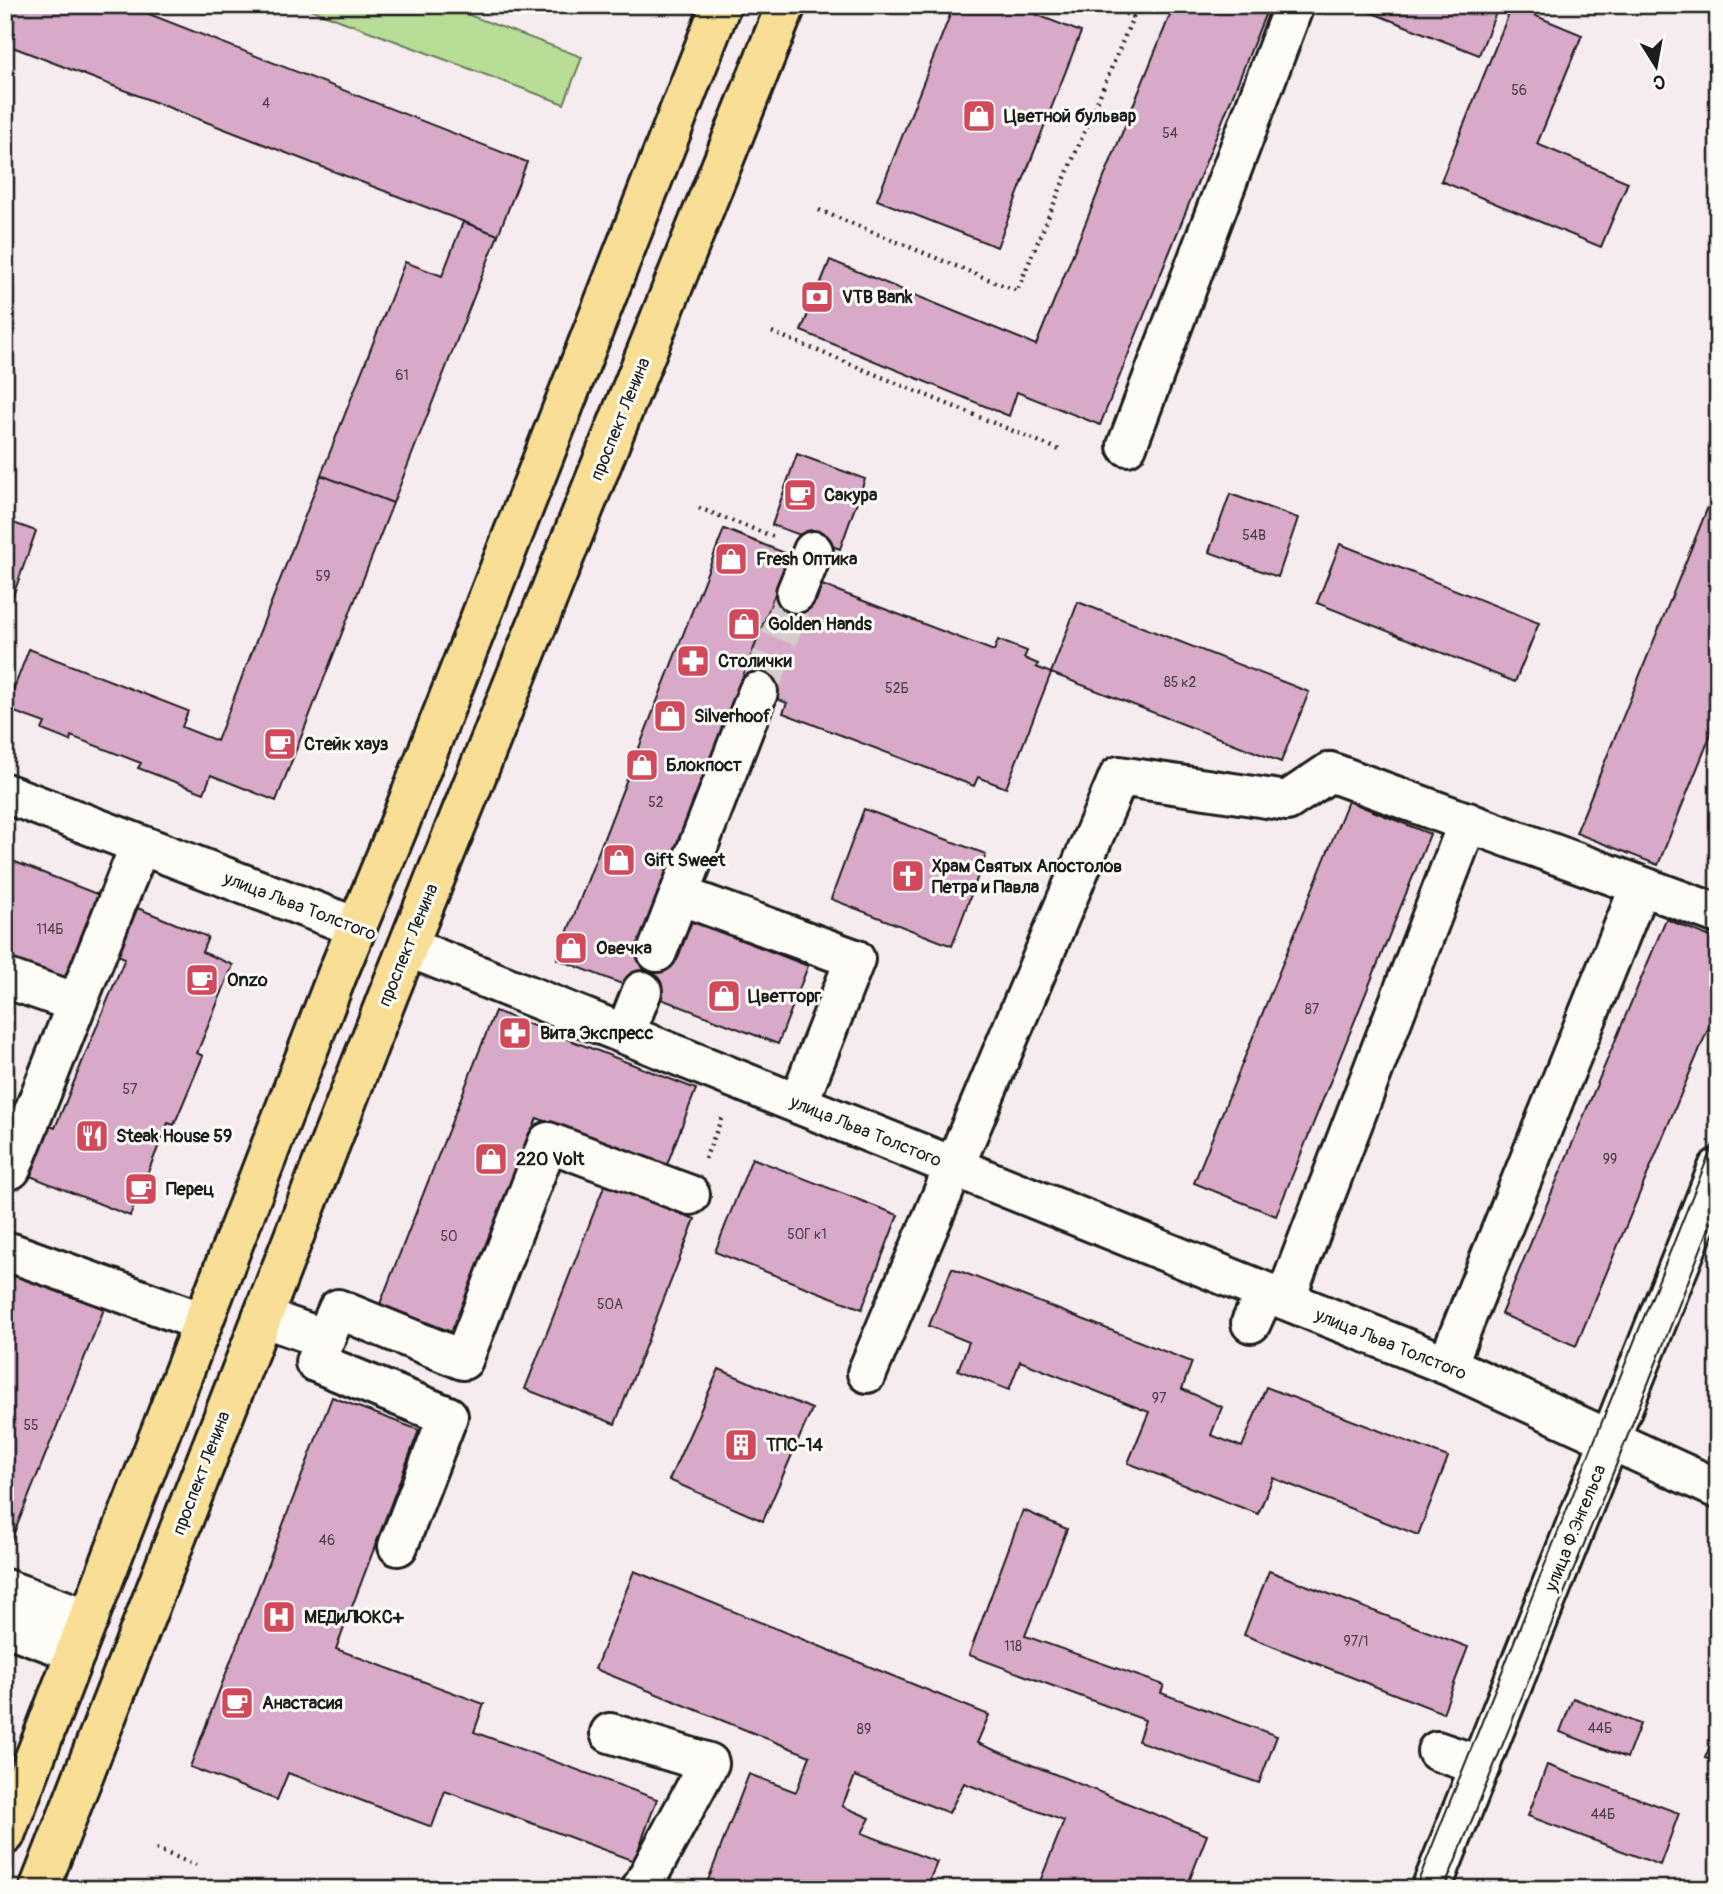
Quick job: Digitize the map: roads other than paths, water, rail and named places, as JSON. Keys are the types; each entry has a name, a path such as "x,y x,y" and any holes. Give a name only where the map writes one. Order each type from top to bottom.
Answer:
{"main road":[{"path":"5,1835 356,927 399,825 721,5"},
{"name":"проспект Ленина","path":"39,1889 408,947 786,5"},
{"name":"улица Льва Толстого","path":"356,927 408,947"}],"street":[{"path":"1127,446 1294,5"},
{"path":"796,593 813,551"},
{"path":"657,952 758,692"},
{"path":"867,1373 1119,776 1287,801 1330,772 1718,914"},
{"name":"улица Льва Толстого","path":"5,793 356,927"},
{"path":"1267,1305 1468,822"},
{"path":"11,1169 140,845"},
{"path":"1447,1365 1640,886"},
{"path":"680,895 855,959 798,1104"},
{"name":"улица Льва Толстого","path":"408,947 955,1167 1267,1305 1447,1365 1718,1489"},
{"path":"5,978 77,1003"},
{"path":"625,1034 642,991"},
{"path":"398,1546 448,1416 315,1362 338,1309 463,1360 548,1142 690,1195"},
{"name":"улица Ф.Энгельса","path":"1431,1889 1718,1168"},
{"path":"12,1253 202,1322"},
{"path":"262,1317 325,1339"},
{"path":"5,1589 82,1635"},
{"path":"5,1626 82,1635"},
{"path":"610,1733 709,1763 641,1889"},
{"path":"1437,1751 1481,1766"}],"tunnel":[{"path":"758,692 796,593"}],"tram line":[{"path":"1415,1889 1718,1132"},
{"path":"1444,1889 1617,1463 1718,1205"}],"place":[{"name":"Цветной бульвар","path":"979,116"},
{"name":"VTB Bank","path":"817,297"},
{"name":"Сакура","path":"800,495"},
{"name":"Fresh Оптика","path":"731,559"},
{"name":"Golden Hands","path":"744,624"},
{"name":"Столички","path":"693,661"},
{"name":"Silverhoof","path":"670,716"},
{"name":"Стейк хауз","path":"280,744"},
{"name":"Блокпост","path":"642,765"},
{"name":"Gift Sweet","path":"619,860"},
{"name":"Храм Святых Апостолов Петра и Павла","path":"908,876"},
{"name":"Овечка","path":"571,948"},
{"name":"Onzo","path":"202,980"},
{"name":"Цветторг","path":"724,996"},
{"name":"Вита Экспресс","path":"515,1033"},
{"name":"Steak House 59","path":"92,1136"},
{"name":"220 Volt","path":"491,1159"},
{"name":"Перец","path":"141,1189"},
{"name":"ТПС-14","path":"741,1445"},
{"name":"МЕДиЛЮКС+","path":"279,1617"},
{"name":"Анастасия","path":"237,1703"}]}
